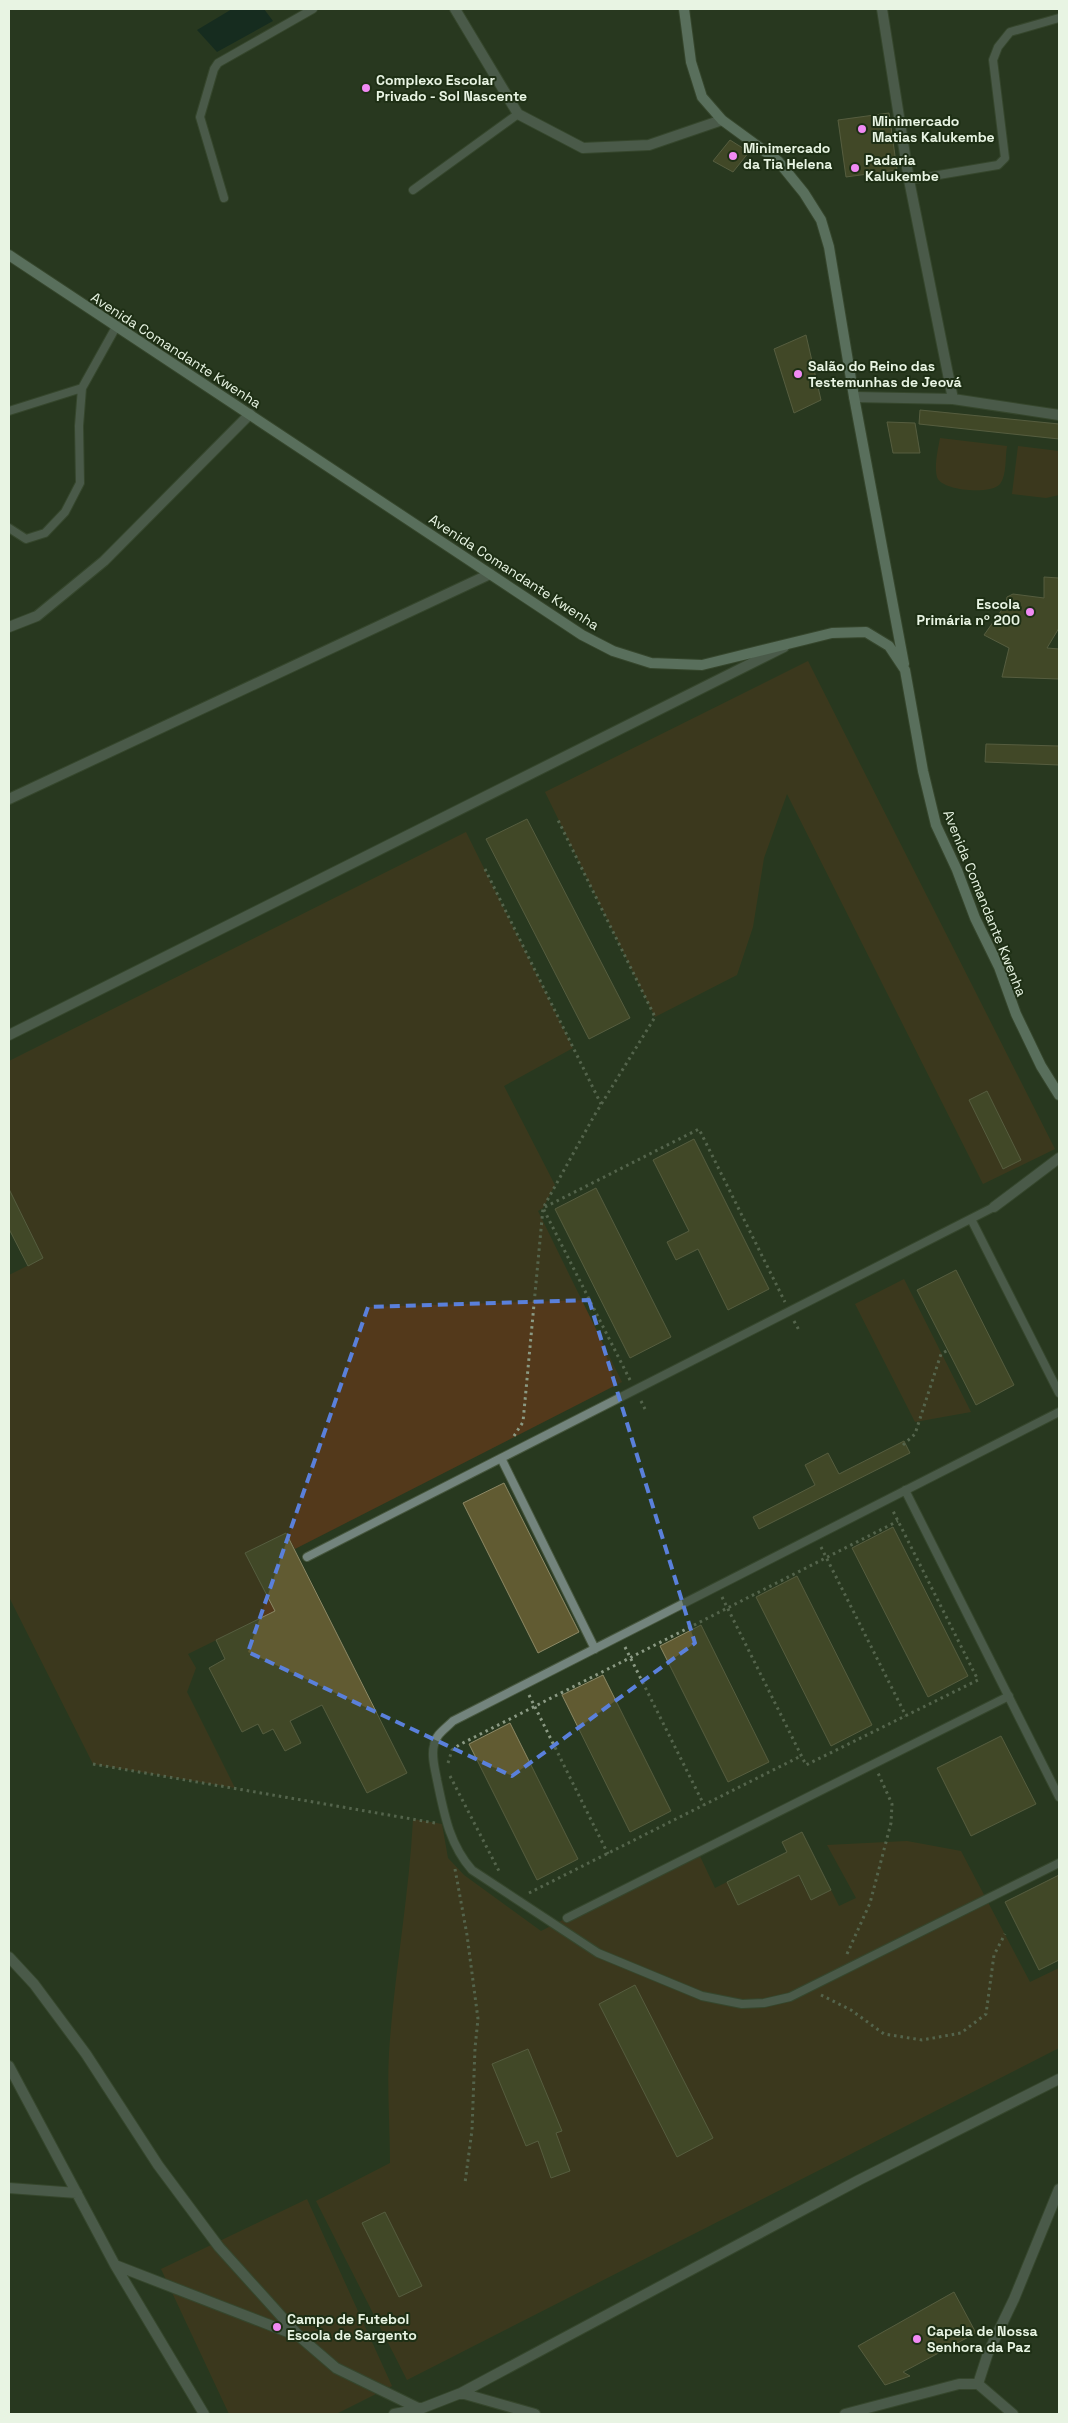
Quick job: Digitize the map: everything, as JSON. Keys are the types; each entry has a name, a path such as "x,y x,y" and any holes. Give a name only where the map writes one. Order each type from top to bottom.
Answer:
{"main road":[{"path":"684,9 691,62 702,97 722,120 778,161 804,193 821,220 829,247 854,397 905,670"},
{"name":"Avenida Comandante Kwenha","path":"9,255 582,636 613,651 651,663 702,665 832,633 866,632 889,646 905,670 923,771 936,826 957,870 975,918 999,967 1016,1014 1041,1066 1059,1095"}],"street":[{"path":"455,9 518,114 583,148 649,145 722,120"},
{"path":"882,9 909,180 953,399"},
{"path":"854,397 953,399 1059,415"},
{"path":"9,616 12,627 37,616 104,561 250,414"},
{"path":"9,800 490,574"},
{"path":"9,1035 787,645"},
{"path":"994,1207 1059,1158"},
{"path":"9,1957 34,1984 80,2046 158,2165 220,2247 300,2336 336,2368 420,2409"},
{"path":"9,2066 115,2265 204,2414"},
{"path":"394,2414 420,2409 461,2393 859,2180 1059,2080"},
{"path":"9,2188 78,2193"},
{"path":"978,2384 988,2353 1014,2299 1059,2189"},
{"path":"115,2265 300,2336"},
{"path":"845,2414 959,2384 978,2384 1013,2414"},
{"path":"461,2393 535,2414"},
{"path":"433,2403 434,2414"}],"lane":[{"path":"224,198 200,117 214,68 218,62 313,9"},
{"path":"909,180 998,165 1005,158 993,60 998,46 1010,32 1059,18"},
{"path":"413,190 518,114"},
{"path":"9,528 26,539 45,533 65,512 80,482 79,426 82,388 116,327"},
{"path":"9,411 82,388"},
{"path":"307,1558 994,1207"},
{"path":"970,1219 1059,1393"},
{"path":"1059,1412 452,1721 438,1735 433,1746 434,1763 446,1825 460,1857 472,1870 598,1953 702,1996 742,2004 764,2003 790,1997 1059,1863"},
{"path":"501,1458 595,1649"},
{"path":"906,1490 1059,1797"},
{"path":"567,1918 1009,1696"}],"path":[{"path":"501,1458 523,1422 542,1208 601,1104 655,1017 556,818"},
{"path":"485,869 601,1104"},
{"path":"542,1208 699,1129 800,1332"},
{"path":"542,1208 645,1409"},
{"path":"903,1445 915,1434 941,1354 948,1350"},
{"path":"717,1586 806,1766 978,1680 888,1499"},
{"path":"504,1880 449,1775 448,1758 452,1750 534,1706 898,1521"},
{"path":"816,1536 906,1716"},
{"path":"619,1636 704,1805"},
{"path":"523,1685 608,1854"},
{"path":"523,1895 801,1756"},
{"path":"93,1764 446,1825"},
{"path":"834,1976 851,1946 870,1903 891,1823 892,1804 874,1764"},
{"path":"453,1862 467,1935 478,2019 472,2130 465,2183"},
{"path":"814,1995 822,1995 851,2010 884,2034 922,2040 961,2033 986,2014 994,1955 1005,1934"}],"highlighted area":[{"path":"589,1300 695,1643 512,1776 248,1652 368,1307"}],"shaded area":[{"path":"940,438 1007,446 1005,471 1000,484 987,490 967,490 947,486 940,482 937,477 936,468"},
{"path":"1018,446 1059,451 1059,495 1046,498 1012,494"},
{"path":"808,661 1055,1149 983,1184 787,794 764,858 753,927 737,975 655,1017 545,792"},
{"path":"466,832 573,1048 504,1086 555,1185 543,1208 538,1211 622,1382 295,1549 286,1533 245,1553 275,1611 188,1654 196,1668 187,1692 235,1788 93,1764 9,1597 9,1275 43,1258 9,1189 9,1061"},
{"path":"904,1279 971,1412 915,1422 855,1304"},
{"path":"413,1819 442,1824 448,1858 464,1875 541,1931 698,1852 715,1888 727,1882 738,1905 798,1875 811,1900 831,1890 839,1906 856,1898 827,1845 907,1841 961,1851 1030,1982 1059,1968 1059,2048 407,2380 316,2201 390,2163 389,2053"},
{"name":"Campo de Futebol Escola de Sargento","path":"307,2199 392,2386 336,2414 229,2414 161,2269"}],"water":[{"path":"232,9 264,9 273,21 217,52 197,30"}],"building":[{"path":"889,113 897,170 846,177 838,120"},
{"path":"730,140 749,152 733,172 713,161"},
{"name":"Salão do Reino das Testemunhas de Jeová","path":"806,335 821,400 794,413 774,349"},
{"path":"920,410 1059,424 1059,439 919,424"},
{"path":"887,422 915,423 920,453 893,453"},
{"path":"1044,577 1059,578 1059,628 1047,648 1059,649 1059,679 1002,677 1009,648 984,635 1006,604 1007,597 1013,594 1044,598"},
{"path":"986,744 1059,746 1059,765 985,762"},
{"path":"527,819 630,1018 589,1039 486,839"},
{"path":"987,1091 1021,1160 1003,1169 969,1100"},
{"path":"694,1139 769,1289 728,1310 698,1249 676,1260 667,1242 689,1231 653,1160"},
{"path":"596,1188 671,1337 630,1358 555,1209"},
{"path":"9,1189 43,1258 28,1266 9,1229"},
{"path":"956,1270 1014,1385 976,1405 917,1290"},
{"path":"904,1441 910,1453 759,1529 753,1517 815,1485 805,1465 828,1453 839,1474"},
{"path":"504,1483 579,1632 538,1653 463,1503"},
{"path":"893,1527 968,1676 928,1697 852,1548"},
{"path":"286,1533 407,1773 367,1793 322,1705 290,1721 301,1743 285,1751 273,1729 263,1734 258,1724 242,1732 209,1668 225,1659 216,1640 275,1611 245,1553"},
{"path":"797,1576 872,1725 831,1746 756,1597"},
{"path":"701,1625 769,1762 728,1782 660,1646"},
{"path":"603,1675 671,1811 630,1832 562,1695"},
{"path":"510,1723 578,1859 537,1880 469,1744"},
{"path":"1001,1736 1036,1804 971,1836 937,1768"},
{"path":"802,1832 831,1890 811,1900 799,1875 738,1905 727,1882 787,1852 782,1842"},
{"path":"1059,1875 1059,1960 1039,1970 1005,1902"},
{"path":"635,1985 713,2138 677,2157 599,2004"},
{"path":"528,2049 562,2131 556,2133 570,2171 551,2178 538,2141 526,2146 492,2064"},
{"path":"385,2212 422,2286 399,2297 362,2223"},
{"name":"Capela de Nossa Senhora da Paz","path":"954,2292 976,2333 903,2372 910,2376 885,2385 858,2346"}],"place":[{"name":"Complexo Escolar Privado - Sol Nascente","path":"366,88"},
{"name":"Minimercado Matias Kalukembe","path":"862,129"},
{"name":"Minimercado da Tia Helena","path":"733,156"},
{"name":"Padaria Kalukembe","path":"855,168"},
{"name":"Salão do Reino das Testemunhas de Jeová","path":"798,374"},
{"name":"Escola Primária nº 200","path":"1030,612"},
{"name":"Campo de Futebol Escola de Sargento","path":"277,2327"},
{"name":"Capela de Nossa Senhora da Paz","path":"917,2339"}]}
